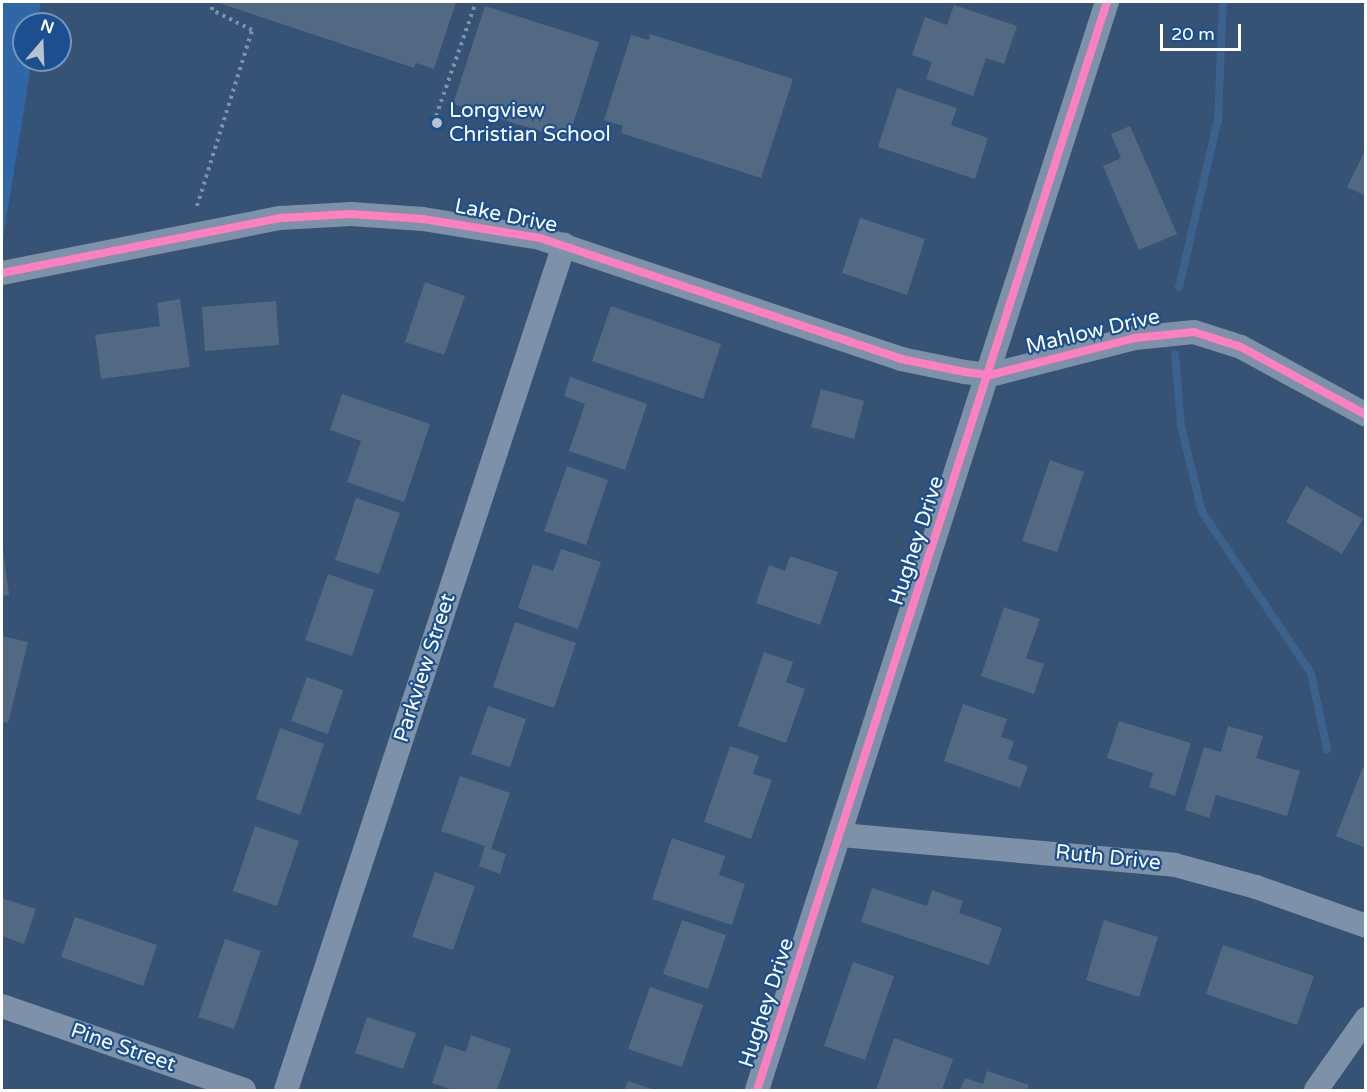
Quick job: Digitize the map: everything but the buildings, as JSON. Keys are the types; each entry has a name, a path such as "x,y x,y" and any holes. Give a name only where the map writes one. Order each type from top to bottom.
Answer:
{"street":[{"name":"Hughey Drive","path":"757,1090 990,375 1107,2"},
{"name":"Lake Drive","path":"2,273 254,222 306,216 423,219 526,235 564,245 901,358 990,375"},
{"name":"Parkview Street","path":"286,1090 564,245"},
{"name":"Mahlow Drive","path":"990,375 1135,338 1194,332 1241,347 1365,415"},
{"name":"Ruth Drive","path":"841,835 1175,865 1256,887 1365,926"},
{"name":"Pine Street","path":"2,1006 244,1090"},
{"path":"1316,1090 1365,1019"}],"path":[{"path":"197,206 252,30 213,10 212,2"},
{"path":"436,116 476,2"}],"shaded area":[{"path":"2,2 41,2 39,12 12,12 12,72 30,72 2,245"}],"waterway":[{"path":"1179,287 1218,120 1223,2"},
{"path":"1175,354 1181,426 1202,512 1311,673 1327,749"}],"cycle path":[{"path":"757,1090 1107,2"},
{"path":"2,273 281,218 351,214 423,219 540,238 901,359 965,372 990,375 1135,338 1194,332 1241,347 1366,415"}],"place":[{"name":"Longview Christian School","path":"437,123"}]}
